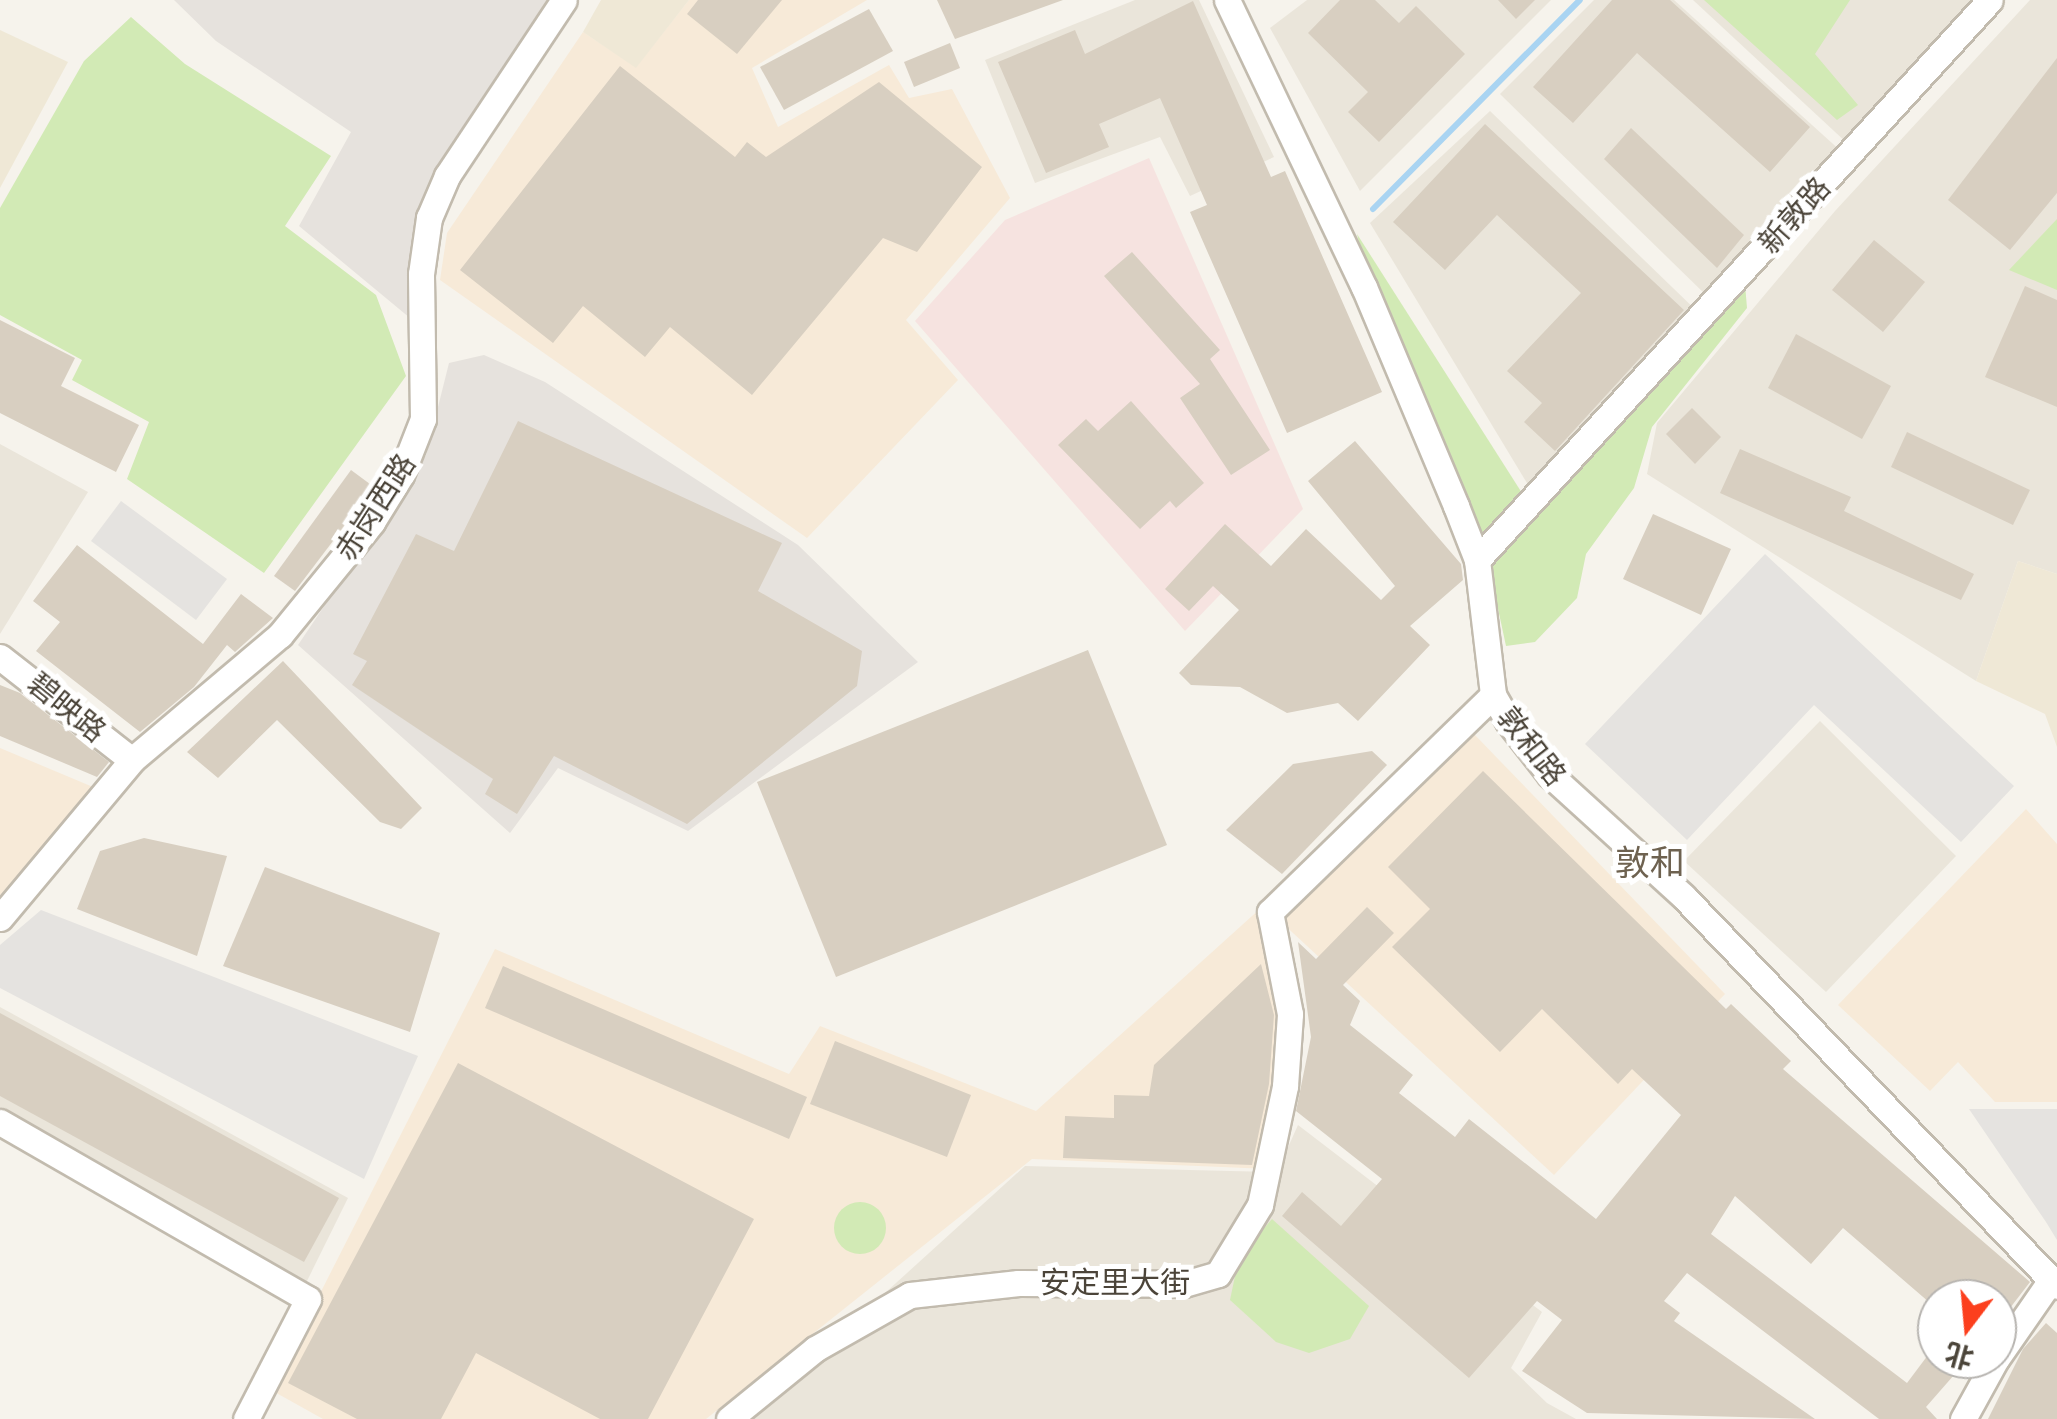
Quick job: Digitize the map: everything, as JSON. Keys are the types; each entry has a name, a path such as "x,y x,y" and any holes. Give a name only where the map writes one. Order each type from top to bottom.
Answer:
{"street":[{"name":"赤岗西路","path":"0,918 132,760 280,635 372,522 401,475 423,419 421,274 429,218 446,176 564,0"},
{"name":"敦和路","path":"1227,0 1364,287 1477,560 1493,695 1550,775 1683,896 2054,1283"},
{"name":"新敦路","path":"1477,560 1990,0"},
{"name":"碧映路","path":"0,658 132,760"},
{"name":"安定里大街","path":"729,1419 870,1312 930,1290 1018,1282 1184,1284 1218,1274 1260,1205 1285,1086 1290,1014 1270,912 1493,695"},
{"path":"0,1122 308,1299 246,1419"},
{"path":"2017,1332 2054,1283"},
{"path":"1962,1419 1985,1379"}],"shaded area":[{"path":"174,0 550,0 429,189 412,241 410,318 299,226 351,132 216,41"},
{"path":"601,0 689,0 636,68 583,32"},
{"path":"689,0 867,0 752,68 778,127 889,65 909,98 952,89 1010,198 906,320 958,380 807,538 440,280 447,233 583,32 636,67"},
{"path":"1135,0 1199,0 1274,157 1190,196 1160,137 1035,183 985,60"},
{"path":"1307,0 1551,0 1360,191 1270,28"},
{"path":"1594,0 1674,0 1843,153 1708,297 1500,94"},
{"path":"1693,0 1979,0 1848,144"},
{"path":"2030,0 2057,0 2057,574 2018,561 1976,681 1647,474 1657,423 1835,211"},
{"path":"0,30 68,62 0,188"},
{"path":"1490,111 1703,317 1530,488 1370,223"},
{"path":"1149,158 1303,509 1185,631 915,321 1005,220"},
{"path":"484,355 545,382 798,545 918,662 688,831 558,768 510,833 298,645 426,455 449,363"},
{"path":"0,444 88,492 0,634"},
{"path":"121,501 227,579 196,620 91,541"},
{"path":"1765,554 2014,786 1961,842 1814,705 1687,840 1585,744"},
{"path":"2018,561 2057,574 2057,747 2045,714 1976,681"},
{"path":"1820,721 1956,856 1826,992 1684,861"},
{"path":"1474,734 1725,994 1554,1175 1279,920"},
{"path":"0,748 93,787 24,882 0,903"},
{"path":"2026,809 2057,844 2057,1102 1995,1102 1958,1062 1930,1091 1838,1005"},
{"path":"1262,907 1287,1037 1269,1169 1032,1159 706,1419 323,1419 271,1390 495,949 789,1074 820,1026 1036,1111"},
{"path":"41,910 418,1056 364,1179 0,988 0,945"},
{"path":"0,1007 348,1198 304,1287 0,1114"},
{"path":"1969,1109 2057,1109 2057,1240 2046,1222"},
{"path":"1298,1125 1542,1312 1511,1368 1547,1403 1576,1419 746,1419 1025,1166 1277,1172"}],"green space":[{"path":"1704,0 1850,0 1815,54 1858,105 1837,120"},
{"path":"131,17 185,64 331,156 285,226 376,295 406,376 264,573 127,479 149,422 72,380 82,360 0,315 0,208 84,61"},
{"path":"2057,219 2057,290 2009,270"},
{"path":"1357,234 1522,493 1489,535 1477,533 1367,280"},
{"path":"1745,284 1747,308 1652,427 1634,488 1586,554 1577,598 1535,642 1506,646 1488,562"},
{"path":"860,1202 878,1210 886,1228 878,1246 860,1254 842,1246 834,1228 842,1210"},
{"path":"1272,1219 1369,1306 1350,1339 1309,1353 1276,1342 1230,1300 1239,1257"}],"building":[{"path":"698,0 782,0 737,54 687,14"},
{"path":"937,0 1063,0 955,39"},
{"path":"1340,0 1375,0 1399,23 1416,6 1465,54 1379,142 1348,112 1368,92 1308,33"},
{"path":"1498,0 1535,0 1516,19"},
{"path":"1612,0 1670,0 1810,127 1770,172 1637,53 1573,123 1533,87"},
{"path":"1193,1 1271,177 1285,171 1382,392 1287,433 1190,212 1207,205 1160,98 1099,124 1109,147 1046,173 998,62 1075,30 1085,54"},
{"path":"869,9 893,51 784,110 760,67"},
{"path":"950,43 960,68 914,87 904,62"},
{"path":"2057,58 2057,193 2010,250 1948,200"},
{"path":"620,66 735,157 747,142 766,157 879,82 982,167 917,252 883,238 752,395 670,327 645,357 583,306 553,343 460,270"},
{"path":"1485,124 1684,310 1555,451 1524,422 1542,403 1507,371 1581,293 1497,215 1445,270 1393,222"},
{"path":"1631,128 1744,235 1717,268 1604,159"},
{"path":"1874,240 1925,282 1883,332 1832,290"},
{"path":"1132,252 1220,350 1210,359 1270,450 1231,475 1180,398 1200,384 1104,276"},
{"path":"2025,286 2057,300 2057,407 1985,377"},
{"path":"0,320 75,358 61,386 139,425 116,472 0,413"},
{"path":"1796,334 1891,386 1862,439 1768,388"},
{"path":"1131,401 1204,483 1176,508 1170,501 1140,529 1058,445 1086,419 1098,431"},
{"path":"1692,408 1721,437 1695,464 1666,434"},
{"path":"518,421 782,543 758,591 862,651 857,686 687,824 554,756 517,814 485,794 493,779 352,685 367,661 353,654 416,534 454,551"},
{"path":"1907,432 2030,490 2013,525 1891,467"},
{"path":"1355,441 1461,564 1463,580 1410,626 1430,645 1358,721 1338,703 1287,713 1240,687 1191,685 1179,673 1239,610 1213,586 1189,611 1165,589 1225,524 1271,566 1306,529 1381,600 1395,586 1308,481"},
{"path":"1740,449 1851,497 1844,511 1974,574 1961,600 1720,493"},
{"path":"351,470 374,487 295,591 274,576"},
{"path":"1653,514 1731,549 1701,615 1623,579"},
{"path":"77,545 203,644 241,594 273,618 235,652 227,645 194,687 140,732 36,651 60,622 33,601"},
{"path":"1088,650 1167,845 836,977 757,782"},
{"path":"283,661 422,808 401,829 380,822 277,720 218,778 187,752"},
{"path":"0,685 20,693 109,762 97,777 0,736"},
{"path":"1372,751 1387,765 1282,874 1226,830 1293,764"},
{"path":"1483,771 1726,1009 1731,1004 1791,1061 1783,1069 2030,1282 2017,1299 2017,1279 1917,1279 1917,1292 1843,1228 1811,1264 1735,1196 1711,1234 1907,1383 1917,1370 1917,1379 1950,1379 1926,1407 1937,1419 1879,1419 1687,1273 1664,1301 1680,1313 1674,1321 1815,1419 1587,1413 1522,1371 1562,1320 1537,1301 1469,1378 1282,1216 1302,1192 1341,1226 1382,1179 1296,1111 1311,1037 1298,942 1316,959 1367,907 1394,933 1343,985 1360,1001 1350,1025 1413,1075 1399,1093 1455,1137 1469,1119 1596,1219 1681,1115 1632,1069 1618,1084 1542,1009 1500,1052 1392,947 1430,909 1388,867"},
{"path":"144,838 227,856 197,956 77,909 100,851"},
{"path":"265,867 440,933 410,1032 223,966"},
{"path":"1261,964 1274,1015 1269,1084 1252,1165 1063,1158 1065,1116 1114,1118 1114,1095 1149,1096 1154,1065"},
{"path":"503,966 807,1097 789,1139 485,1008"},
{"path":"0,1013 339,1198 304,1262 0,1096"},
{"path":"835,1041 971,1095 947,1157 810,1104"},
{"path":"458,1063 754,1219 648,1419 600,1419 476,1353 441,1419 357,1419 288,1383"},
{"path":"2046,1323 2057,1333 2057,1419 1988,1419 2008,1379 2017,1379 2017,1361"}],"waterway":[{"path":"1373,209 1580,0"}],"district":[{"name":"敦和","path":"1650,863"}]}
